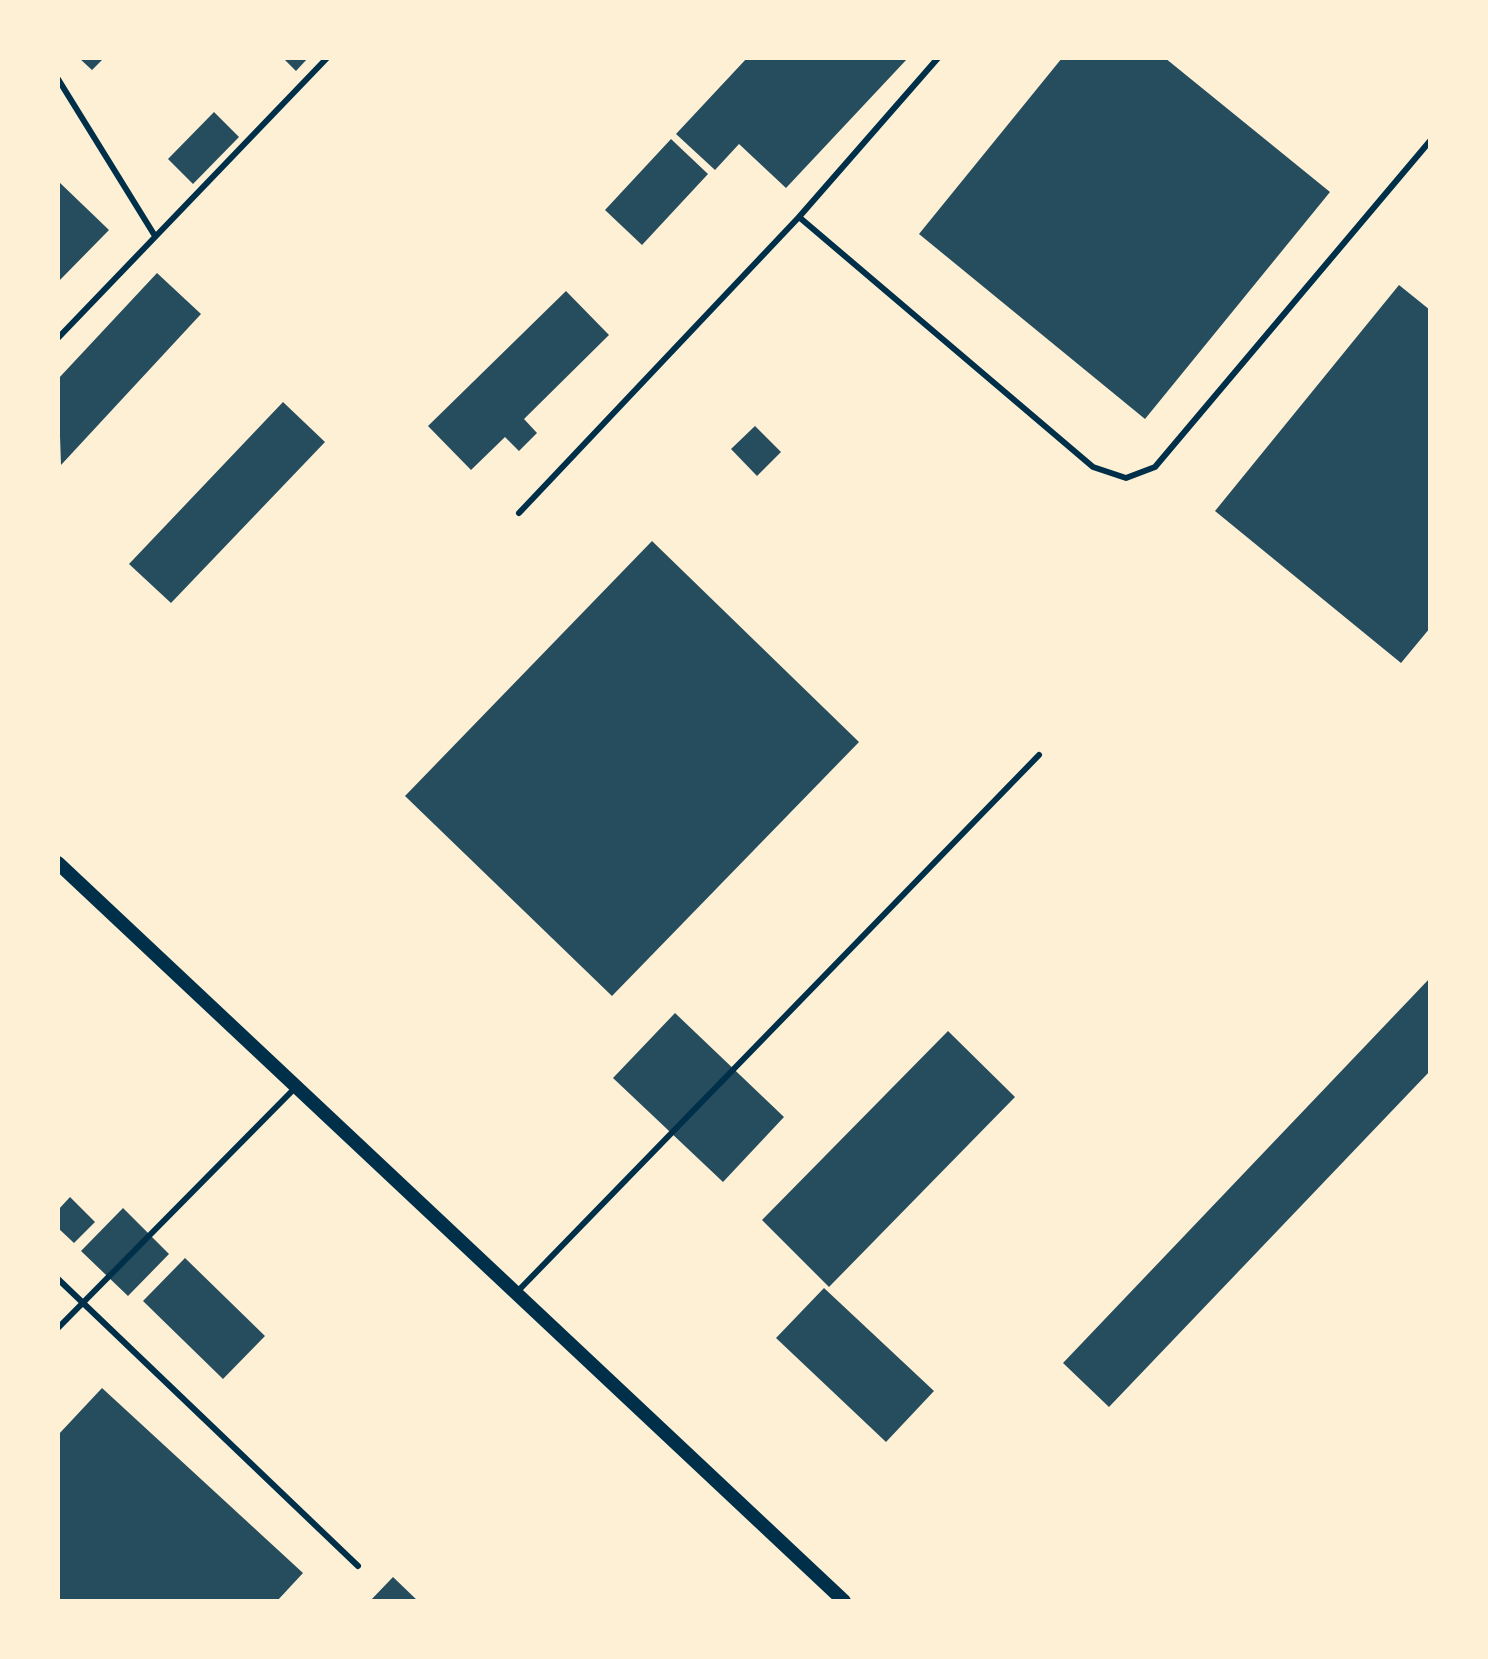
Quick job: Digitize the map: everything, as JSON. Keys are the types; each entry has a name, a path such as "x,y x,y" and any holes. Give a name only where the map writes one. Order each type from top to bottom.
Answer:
{"street":[{"path":"58,863 844,1601"}],"lane":[{"path":"58,338 327,58"},
{"path":"519,513 799,217 938,58"},
{"path":"58,79 155,236"},
{"path":"799,217 1093,467 1126,478 1155,467 1430,141"},
{"path":"516,1294 1039,755"},
{"path":"58,1328 298,1086"},
{"path":"58,1279 358,1566"}],"building":[{"path":"79,58 104,58 92,70"},
{"path":"283,58 308,58 296,71"},
{"path":"747,58 908,58 786,188 739,144 715,170 676,134"},
{"path":"1062,58 1165,58 1330,192 1145,419 919,234"},
{"path":"214,112 239,137 193,184 168,159"},
{"path":"671,139 708,174 642,245 605,210"},
{"path":"58,181 109,230 58,282"},
{"path":"157,273 201,314 61,465 58,379"},
{"path":"1399,285 1430,310 1430,628 1401,663 1215,511"},
{"path":"566,291 609,335 524,419 537,433 519,451 505,437 471,470 428,426"},
{"path":"283,402 325,442 171,603 129,564"},
{"path":"755,426 781,452 757,476 731,449"},
{"path":"652,541 859,742 612,996 405,796"},
{"path":"1430,978 1430,1071 1109,1407 1063,1363"},
{"path":"675,1013 784,1117 723,1182 613,1078"},
{"path":"948,1031 1015,1097 829,1287 762,1220"},
{"path":"70,1197 95,1222 74,1243 58,1228 58,1210"},
{"path":"123,1208 169,1254 128,1296 81,1251"},
{"path":"185,1258 265,1336 223,1379 143,1301"},
{"path":"824,1288 934,1391 886,1442 776,1338"},
{"path":"102,1388 303,1573 277,1601 58,1601 58,1435"},
{"path":"393,1577 418,1601 370,1601"}]}
